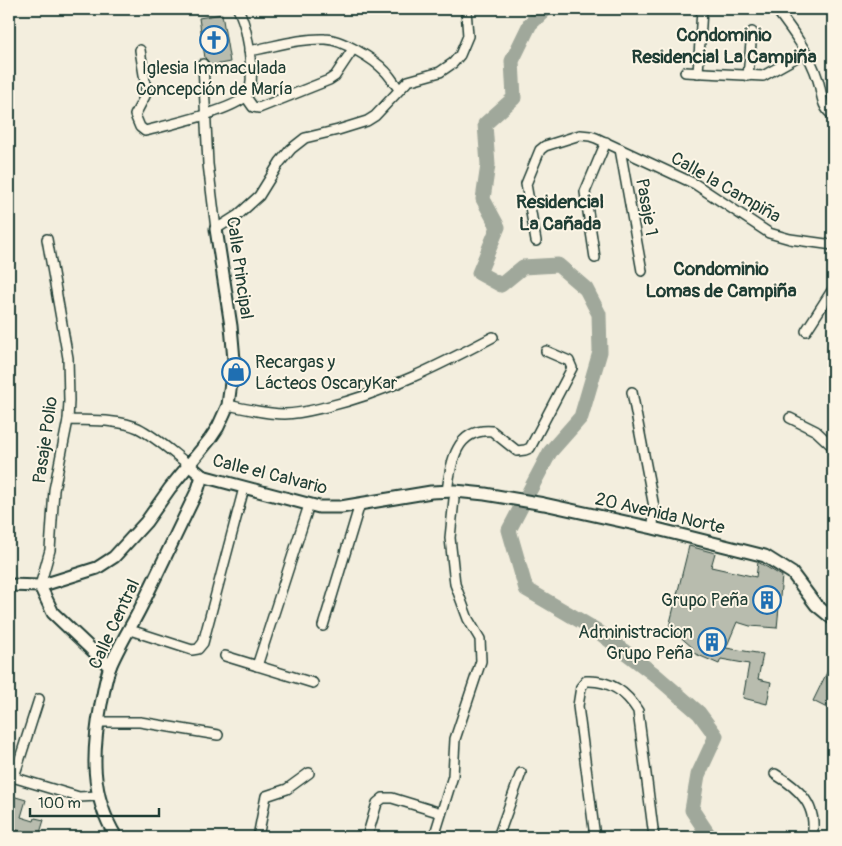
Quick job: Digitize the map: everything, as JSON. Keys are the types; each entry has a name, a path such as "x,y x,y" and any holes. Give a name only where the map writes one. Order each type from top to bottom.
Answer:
{"street":[{"path":"140,50 146,87 145,96 134,115 140,127 145,131 205,116 246,97 250,88 249,51 238,9"},
{"path":"216,229 238,215 259,196 280,162 291,149 305,138 367,121 375,116 408,81 413,78 440,72 453,64 460,55 468,36 466,9"},
{"path":"698,73 702,9"},
{"path":"776,9 806,52 818,79 824,105 833,115"},
{"path":"748,76 752,32"},
{"path":"249,51 326,38 347,45 384,70 399,89"},
{"path":"246,97 253,107 259,108 328,80 335,76 353,49"},
{"path":"686,72 763,76 806,52"},
{"name":"Calle Principal","path":"189,466 218,428 228,405 234,360 233,340 208,164 203,64"},
{"name":"Calle la Campiña","path":"536,241 527,179 540,150 550,143 585,135 606,142 695,184 774,235 833,245"},
{"path":"595,258 585,192 606,142"},
{"name":"Pasaje 1","path":"620,149 642,271"},
{"name":"Pasaje Polio","path":"40,586 50,550 54,490 68,420 68,358 47,239"},
{"path":"806,331 833,289"},
{"path":"228,405 284,414 314,410 338,404 428,371 492,337"},
{"path":"434,837 453,776 452,761 455,740 482,661 480,639 468,619 455,584 450,538 455,452 463,441 482,431 492,431 517,451 530,448 572,368 569,361 546,351"},
{"path":"632,392 654,508 653,528"},
{"path":"790,418 816,431 833,448"},
{"path":"68,420 122,424 137,428 155,439 189,466"},
{"name":"Calle el Calvario","path":"9,585 40,586 97,568 114,556 146,522 170,488 189,466 202,476 310,505 330,508 431,492 452,494"},
{"name":"Calle Central","path":"116,837 106,820 98,796 94,769 98,722 110,667 130,630 198,489 202,476"},
{"path":"130,630 192,650 198,649 202,643 244,488"},
{"name":"20 Avenida Norte","path":"452,494 485,494 544,504 653,528 765,556 792,573 816,605 833,619"},
{"path":"323,626 360,504"},
{"path":"256,666 310,505"},
{"path":"40,586 53,613 110,667"},
{"path":"225,656 312,683"},
{"path":"594,837 578,706 581,687 586,681 595,681 622,690 631,699 638,711 654,837"},
{"path":"39,699 12,776 79,797 98,796"},
{"path":"98,722 140,722 218,735"},
{"path":"258,837 266,796 286,790 309,773"},
{"path":"498,837 521,773"},
{"path":"775,774 797,790 809,806 813,820 812,837"},
{"path":"367,837 377,803 383,798 392,798 441,813"}],"building":[{"name":"Iglesia Immaculada Concepción de María","path":"222,14 230,62 209,66 205,58 199,18"},
{"path":"689,546 715,553 711,567 756,577 758,562 782,576 777,628 750,626 737,622 726,648 763,654 758,679 771,682 767,704 743,698 749,664 721,659 719,664 691,652 693,648 669,627"},
{"path":"833,660 833,711 813,701"},
{"path":"9,795 26,800 21,817 34,821 35,818 44,820 39,836 17,830 16,834 9,832"}],"waterway":[{"path":"546,9 530,24 512,61 514,98 485,124 488,165 483,199 498,227 479,273 501,285 523,267 558,265 586,289 599,314 600,352 581,417 550,452 509,530 526,589 596,630 654,674 699,713 716,736 698,775 692,810 710,837"}],"place":[{"name":"Iglesia Immaculada Concepción de María","path":"214,40"},
{"name":"Recargas y Lácteos OscaryKar","path":"236,372"},
{"name":"Grupo Peña","path":"767,600"},
{"name":"Administracion Grupo Peña","path":"712,642"}],"district":[{"name":"Condominio Residencial La Campiña","path":"724,45"},
{"name":"Residencial La Cañada","path":"560,212"},
{"name":"Condominio Lomas de Campiña","path":"721,279"}]}
